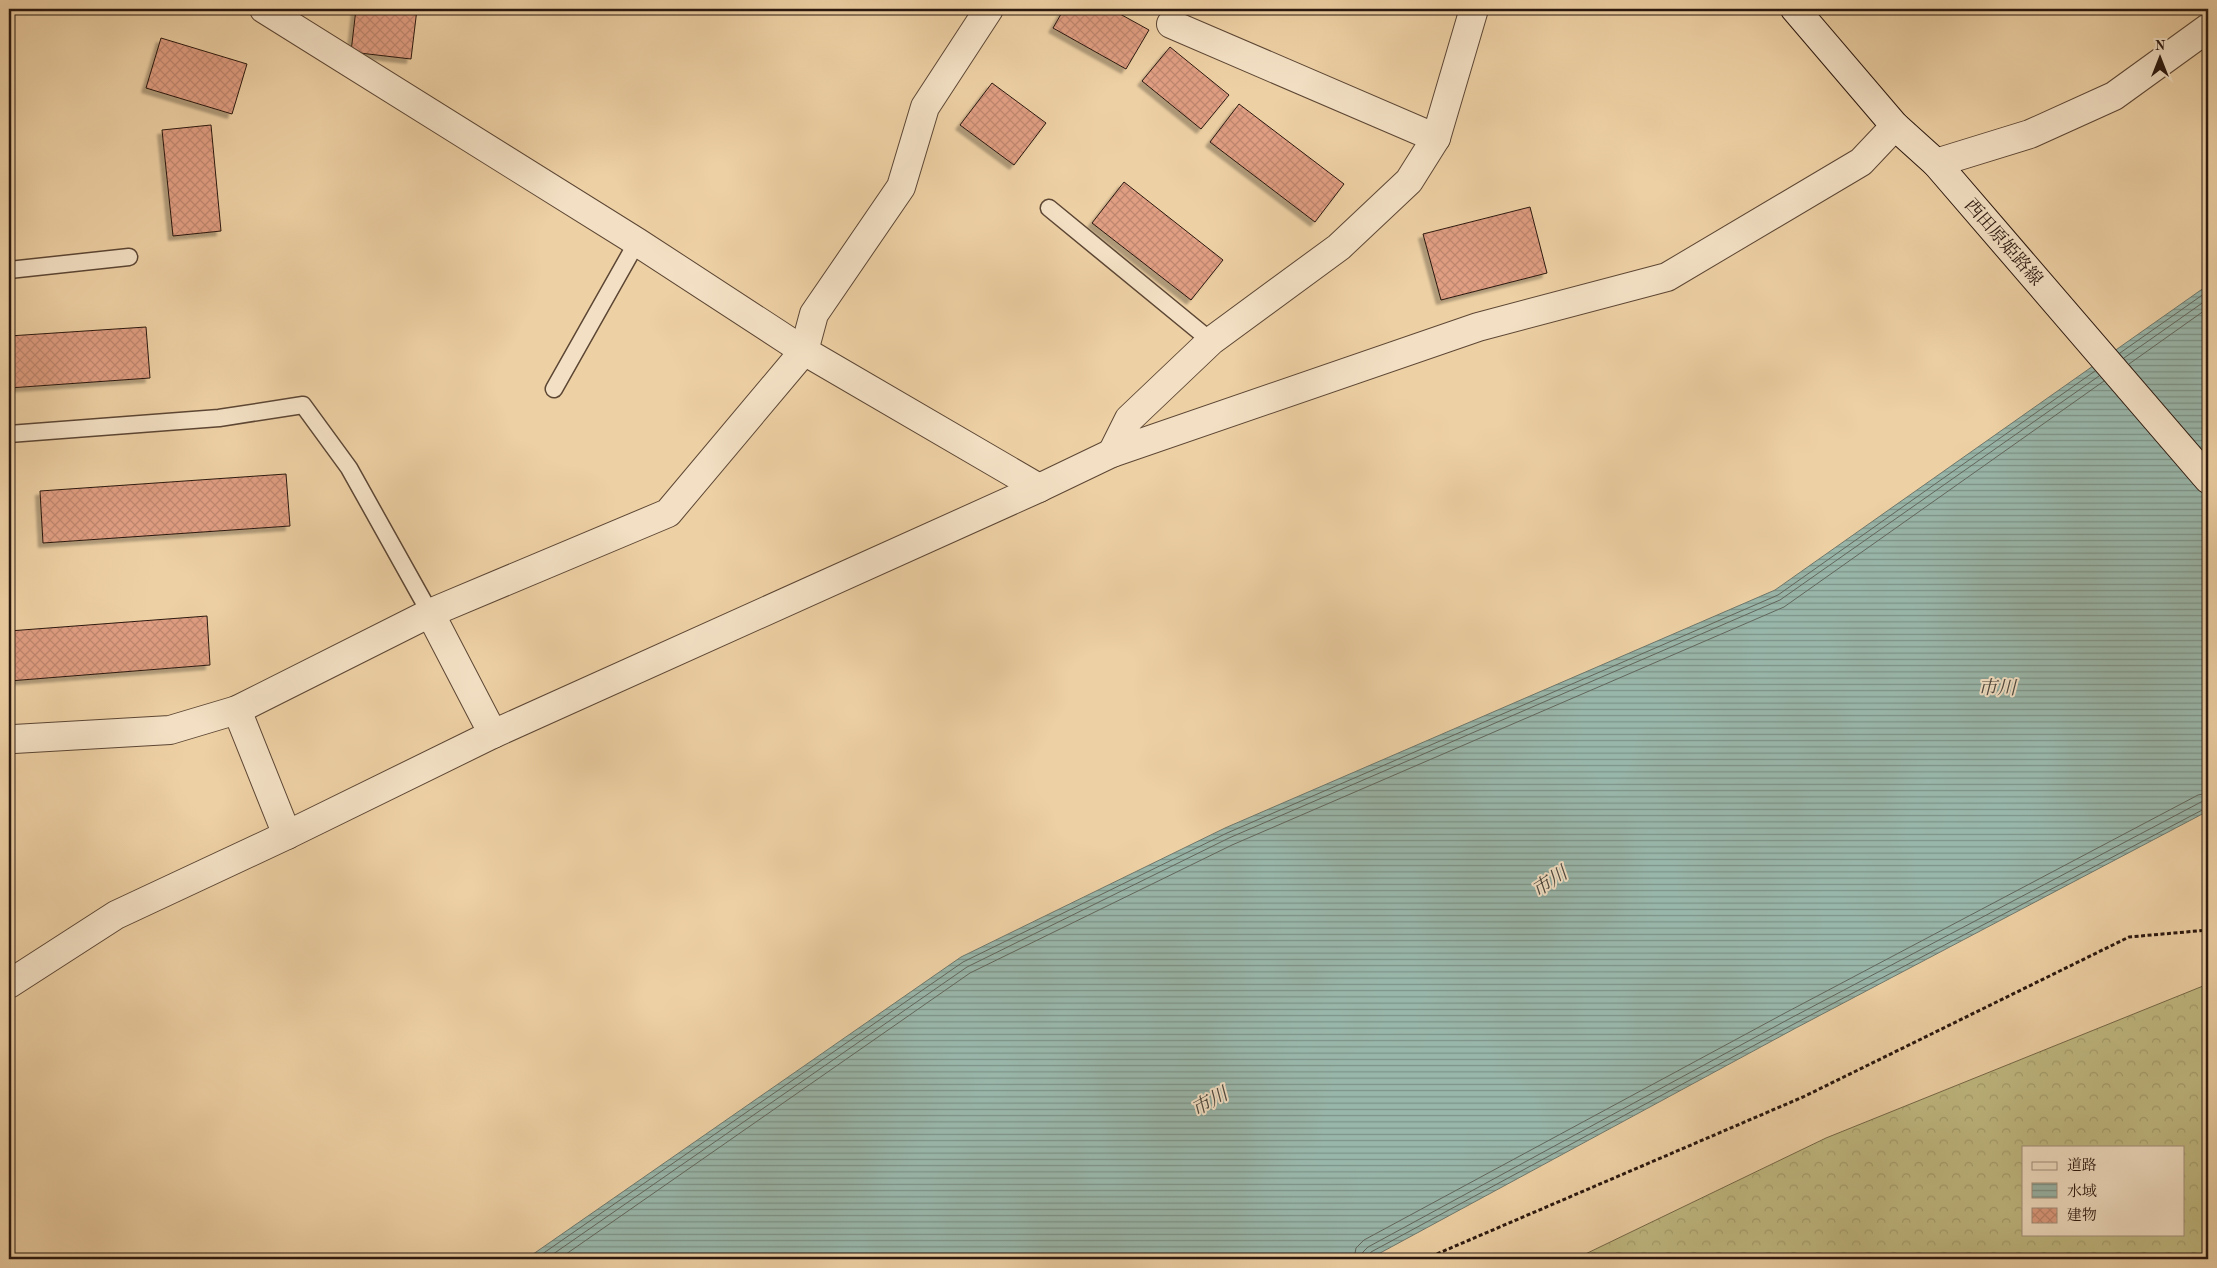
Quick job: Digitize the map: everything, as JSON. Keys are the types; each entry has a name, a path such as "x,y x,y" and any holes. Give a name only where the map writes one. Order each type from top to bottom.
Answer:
{"street":[{"path":"264,9 637,242 804,351 1039,488"},
{"path":"9,738 170,730 237,710 430,612 668,512 804,351 814,314 902,187 925,107 989,9"},
{"path":"1112,452 1129,419 1211,341 1339,247 1409,181 1436,138 1474,9"},
{"name":"西田原姫路線","path":"1795,9 1895,126 1936,163 2208,479"},
{"path":"1171,24 1436,138"},
{"path":"1936,163 2030,134 2114,96 2208,28"},
{"path":"9,984 116,915 287,835 493,734 1039,488 1112,452 1478,327 1666,277 1861,162 1895,126"},
{"path":"430,612 493,734"},
{"path":"237,710 287,835"}],"lane":[{"path":"1049,208 1211,341"},
{"path":"554,389 637,242"},
{"path":"9,270 129,258"},
{"path":"9,434 219,418 303,405 349,468 430,612"}],"path":[{"path":"1424,1259 1803,1097 2130,937 2208,930"}],"green space":[{"path":"2208,984 2208,1259 1575,1259 1826,1138"}],"water":[{"name":"市川","path":"2208,285 2208,811 1794,1029 1369,1259 526,1259 961,957 1225,828 1775,590"}],"building":[{"path":"356,9 417,9 411,59 351,52"},
{"path":"1064,9 1111,9 1149,30 1126,69 1053,28"},
{"path":"161,38 247,64 232,114 146,88"},
{"path":"1170,47 1229,95 1201,129 1142,81"},
{"path":"992,83 1046,123 1014,165 960,125"},
{"path":"1239,104 1344,184 1315,222 1210,142"},
{"path":"211,125 221,231 173,236 162,130"},
{"path":"1124,182 1223,260 1191,300 1092,223"},
{"path":"1530,207 1547,273 1441,300 1423,234"},
{"path":"146,327 150,378 9,388 9,336"},
{"path":"286,474 290,526 43,543 40,491"},
{"path":"207,616 210,665 9,681 9,631"}]}
